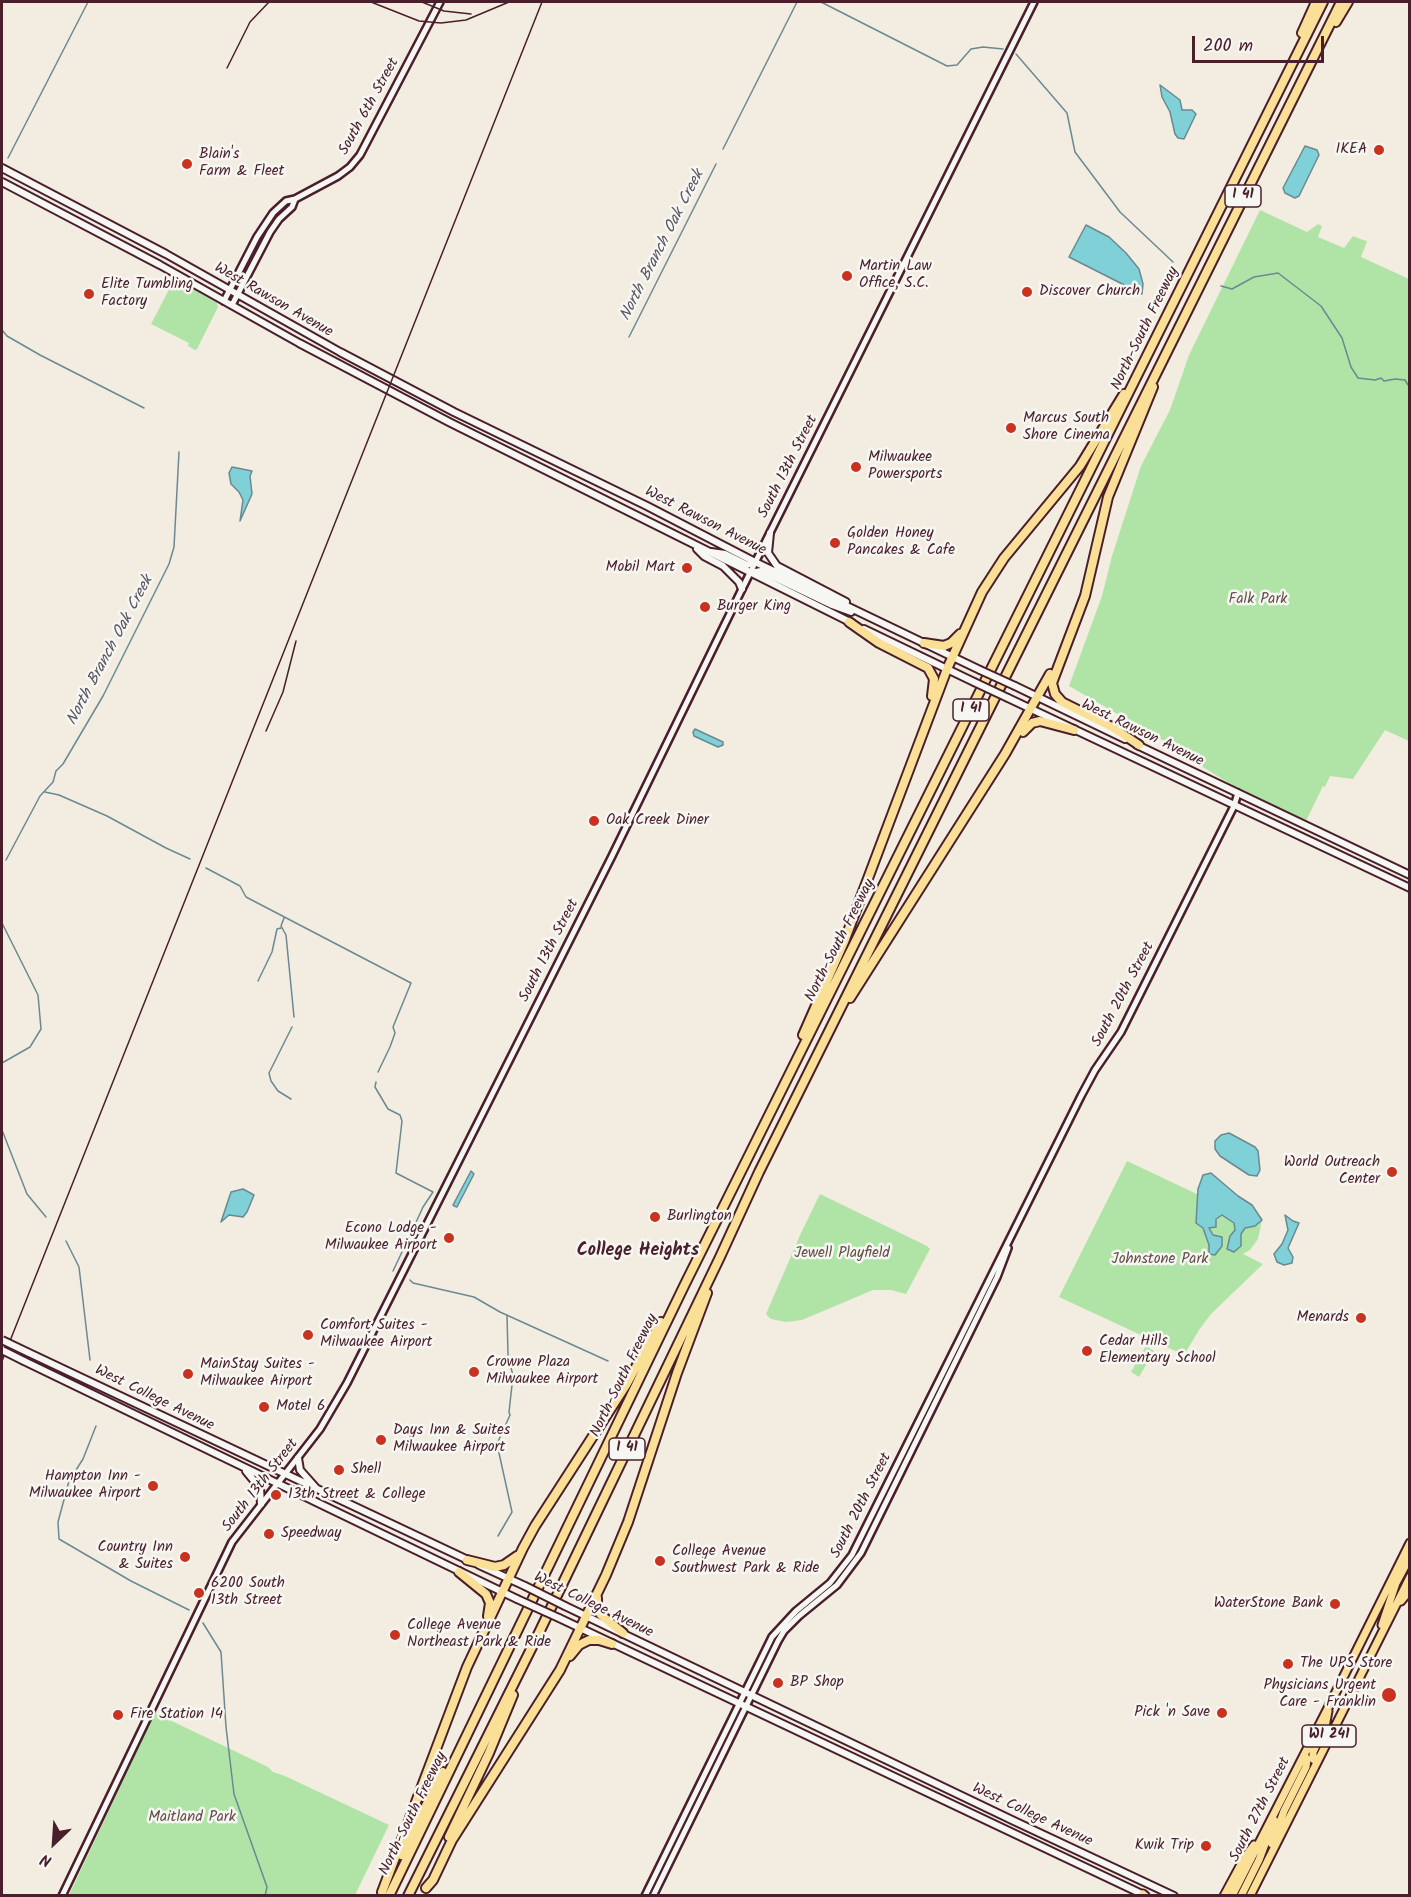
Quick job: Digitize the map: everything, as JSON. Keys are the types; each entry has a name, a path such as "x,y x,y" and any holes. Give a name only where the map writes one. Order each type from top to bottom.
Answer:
{"highway":[{"path":"1267,114 1316,2"},
{"name":"North-South Freeway","path":"384,1894 500,1667 685,1284 1323,2"},
{"name":"North-South Freeway","path":"408,1896 534,1641 821,1046 1341,2"},
{"path":"1310,64 1348,2"},
{"path":"1139,745 1112,727 1062,702 1056,697 1052,687 1052,678 1085,596 1108,497 1177,328"},
{"path":"785,1082 844,942 947,669 982,592 1004,558 1080,466 1156,339"},
{"path":"849,622 879,643 924,664 931,671 934,688 920,738"},
{"path":"924,643 947,645 954,641 966,626"},
{"path":"821,1046 1005,754 1032,709 1066,643"},
{"path":"1005,754 1027,727 1036,721 1052,722 1074,730"},
{"path":"560,1670 603,1581 628,1522 676,1373 720,1257"},
{"path":"467,1560 485,1566 499,1567 512,1561 523,1548 626,1385 685,1284"},
{"path":"384,1894 467,1667 523,1548"},
{"path":"459,1572 482,1589 489,1600 489,1612 483,1633"},
{"path":"603,1581 597,1600 599,1612 623,1633"},
{"path":"424,1892 433,1880 452,1840 576,1648 585,1642 599,1640 612,1644"},
{"path":"424,1892 489,1754 534,1641"}],"main road":[{"name":"West Rawson Avenue","path":"2,168 417,393 755,562 1410,875"},
{"name":"West Rawson Avenue","path":"2,183 224,301 299,344 706,551 1074,730 1410,888"},
{"path":"61,213 67,202"},
{"path":"643,518 649,507"},
{"path":"690,528 687,541 704,556 723,566 739,582 742,590"},
{"path":"770,532 768,553 780,569 834,594 866,615"},
{"path":"706,551 725,554 747,565 755,562"},
{"path":"750,573 760,571 832,605 866,615"},
{"name":"West College Avenue","path":"2,1340 284,1475 525,1586 1174,1896"},
{"name":"West College Avenue","path":"2,1350 459,1572 743,1703 1145,1895"},
{"path":"298,1458 300,1470 321,1492"},
{"path":"254,1460 246,1469 260,1488 261,1503"},
{"name":"South 27th Street","path":"1232,1896 1410,1543"},
{"path":"1381,1633 1383,1619 1396,1583 1410,1557"},
{"name":"South 27th Street","path":"1250,1896 1410,1577"},
{"path":"1391,1615 1410,1590"},
{"path":"1316,1761 1313,1759 1313,1752 1325,1727 1328,1708"},
{"path":"1271,1853 1273,1839 1284,1810 1306,1767 1307,1759 1304,1755"},
{"path":"1241,1896 1259,1860 1281,1801"},
{"path":"1224,1896 1245,1857 1263,1834"}],"street":[{"name":"South 6th Street","path":"224,301 267,220 286,201 295,200 338,176 360,155 440,2"},
{"name":"South 13th Street","path":"62,1896 231,1542 320,1429 347,1383 612,856 755,562 1034,2"},
{"name":"South 6th Street","path":"232,306 270,232 279,219 292,207 295,200"},
{"name":"South 20th Street","path":"653,1896 747,1694 774,1646 784,1630 832,1590 855,1563 997,1277 1011,1238 1095,1070 1121,1032 1234,806 1238,793"},
{"name":"South 20th Street","path":"645,1896 743,1703"}],"green space":[{"name":"Falk Park","path":"1260,210 1307,232 1318,224 1322,226 1318,237 1344,248 1353,236 1367,241 1361,257 1409,279 1409,741 1385,730 1353,779 1330,776 1306,821 1232,785 1203,767 1199,761 1069,686 1102,596 1112,556 1141,466 1170,410 1189,355"},
{"path":"175,278 217,303 218,307 195,350 188,346 189,343 151,324"},
{"name":"Johnstone Park","path":"1127,1161 1250,1219 1255,1226 1262,1220 1258,1239 1250,1250 1243,1254 1263,1264 1211,1314 1184,1355 1059,1297"},
{"name":"Jewell Playfield","path":"820,1194 930,1249 906,1294 891,1290 873,1290 802,1320 786,1322 771,1319 766,1314"},
{"path":"1146,1346 1154,1351 1139,1377 1131,1372"},
{"name":"Maitland Park","path":"155,1713 268,1767 273,1772 389,1825 355,1895 69,1895"}],"water":[{"path":"1160,85 1180,100 1182,110 1192,110 1196,114 1184,139 1178,138 1175,134"},
{"path":"1305,146 1317,150 1319,155 1299,196 1295,198 1285,193 1283,188"},
{"path":"1086,225 1109,237 1139,269 1143,284 1142,294 1069,257"},
{"path":"232,467 252,471 250,476 252,494 240,521 243,500 231,484 229,473"},
{"path":"695,729 723,742 723,745 718,747 694,736"},
{"path":"1229,1133 1255,1147 1258,1151 1260,1170 1257,1176 1249,1175 1220,1156 1215,1149 1215,1141 1221,1135"},
{"path":"471,1171 474,1174 457,1207 454,1206 453,1205"},
{"path":"1211,1173 1252,1205 1262,1220 1255,1226 1245,1228 1241,1234 1241,1246 1234,1252 1227,1249 1230,1236 1235,1230 1234,1223 1222,1215 1216,1219 1216,1227 1209,1228 1213,1235 1222,1237 1222,1246 1215,1255 1209,1254 1209,1245 1203,1228 1196,1223 1198,1189 1203,1175"},
{"path":"243,1189 254,1195 247,1212 243,1217 229,1215 221,1222 231,1192"},
{"path":"1285,1215 1299,1223 1288,1248 1293,1257 1292,1263 1284,1265 1277,1262 1274,1254 1282,1244 1288,1230"}],"waterway":[{"name":"North Branch Oak Creek","path":"8,158 88,2"},
{"name":"North Branch Oak Creek","path":"723,149 797,2"},
{"name":"North Branch Oak Creek","path":"821,2 947,66 957,65 971,49 983,47 1003,49"},
{"name":"North Branch Oak Creek","path":"1016,54 1067,113 1075,152 1120,212 1173,262"},
{"name":"North Branch Oak Creek","path":"629,337 716,164"},
{"name":"North Branch Oak Creek","path":"1221,286 1232,289 1254,277 1278,273 1321,306 1342,338 1351,367 1358,378 1375,380 1381,378 1384,381 1405,380 1408,385 1410,384"},
{"name":"North Branch Oak Creek","path":"2,330 7,336 40,355 144,408"},
{"name":"North Branch Oak Creek","path":"6,860 40,796 53,782 56,771 63,764 103,696 169,564 174,547 179,452"},
{"name":"North Branch Oak Creek","path":"1410,530 1410,537"},
{"path":"45,792 59,795 107,816 190,859"},
{"path":"206,868 240,886 246,897 411,983 393,1027 395,1033 390,1047 378,1072"},
{"path":"284,918 281,926 286,935 294,1017"},
{"name":"North Branch Oak Creek","path":"2,923 38,995 41,1029 30,1047 2,1063"},
{"path":"258,981 272,952 277,929 281,928"},
{"path":"291,1099 278,1091 269,1073 292,1027"},
{"path":"376,1082 375,1087 388,1109 400,1115 402,1121 396,1173 433,1192 423,1207 407,1242"},
{"name":"North Branch Oak Creek","path":"2,1130 27,1194 46,1217"},
{"name":"North Branch Oak Creek","path":"66,1241 79,1267 90,1360"},
{"path":"393,1271 402,1252"},
{"path":"410,1280 413,1283 474,1297 500,1312 608,1361"},
{"path":"498,1536 512,1512 497,1444 510,1415 513,1376 508,1355 507,1315"},
{"name":"North Branch Oak Creek","path":"96,1426 83,1459 69,1481 58,1522 59,1539 131,1581 189,1610"},
{"name":"North Branch Oak Creek","path":"203,1623 221,1652 226,1727 234,1794 267,1887 265,1896"}],"railway":[{"path":"227,68 250,22 269,2"},
{"path":"371,2 419,21 441,23 466,20 509,2"},
{"path":"422,2 444,11 471,14"},
{"path":"2,1361 542,2"},
{"path":"266,731 283,692 296,641"}],"place":[{"name":"IKEA","path":"1379,150"},
{"name":"Blain's Farm & Fleet","path":"187,164"},
{"name":"Martin Law Office, S.C.","path":"847,276"},
{"name":"Discover Church","path":"1027,292"},
{"name":"Elite Tumbling Factory","path":"89,294"},
{"name":"Marcus South Shore Cinema","path":"1011,428"},
{"name":"Milwaukee Powersports","path":"856,467"},
{"name":"Golden Honey Pancakes & Cafe","path":"835,543"},
{"name":"Mobil Mart","path":"687,568"},
{"name":"Burger King","path":"705,607"},
{"name":"Oak Creek Diner","path":"594,821"},
{"name":"World Outreach Center","path":"1392,1172"},
{"name":"Burlington","path":"655,1217"},
{"name":"Econo Lodge - Milwaukee Airport","path":"449,1238"},
{"name":"Menards","path":"1361,1318"},
{"name":"Comfort Suites - Milwaukee Airport","path":"308,1335"},
{"name":"Cedar Hills Elementary School","path":"1087,1351"},
{"name":"Crowne Plaza Milwaukee Airport","path":"474,1372"},
{"name":"MainStay Suites - Milwaukee Airport","path":"188,1374"},
{"name":"Motel 6","path":"264,1407"},
{"name":"Days Inn & Suites Milwaukee Airport","path":"381,1440"},
{"name":"Shell","path":"339,1470"},
{"name":"Hampton Inn - Milwaukee Airport","path":"153,1486"},
{"name":"13th Street & College","path":"276,1495"},
{"name":"Speedway","path":"269,1534"},
{"name":"Country Inn & Suites","path":"185,1557"},
{"name":"College Avenue Southwest Park & Ride","path":"660,1561"},
{"name":"6200 South 13th Street","path":"199,1593"},
{"name":"WaterStone Bank","path":"1335,1604"},
{"name":"College Avenue Northeast Park & Ride","path":"395,1635"},
{"name":"The UPS Store","path":"1288,1664"},
{"name":"BP Shop","path":"778,1683"},
{"name":"Physicians Urgent Care - Franklin","path":"1389,1695"},
{"name":"Pick 'n Save","path":"1222,1713"},
{"name":"Fire Station 14","path":"118,1715"},
{"name":"Kwik Trip","path":"1206,1846"}],"district":[{"name":"College Heights","path":"638,1252"}]}
